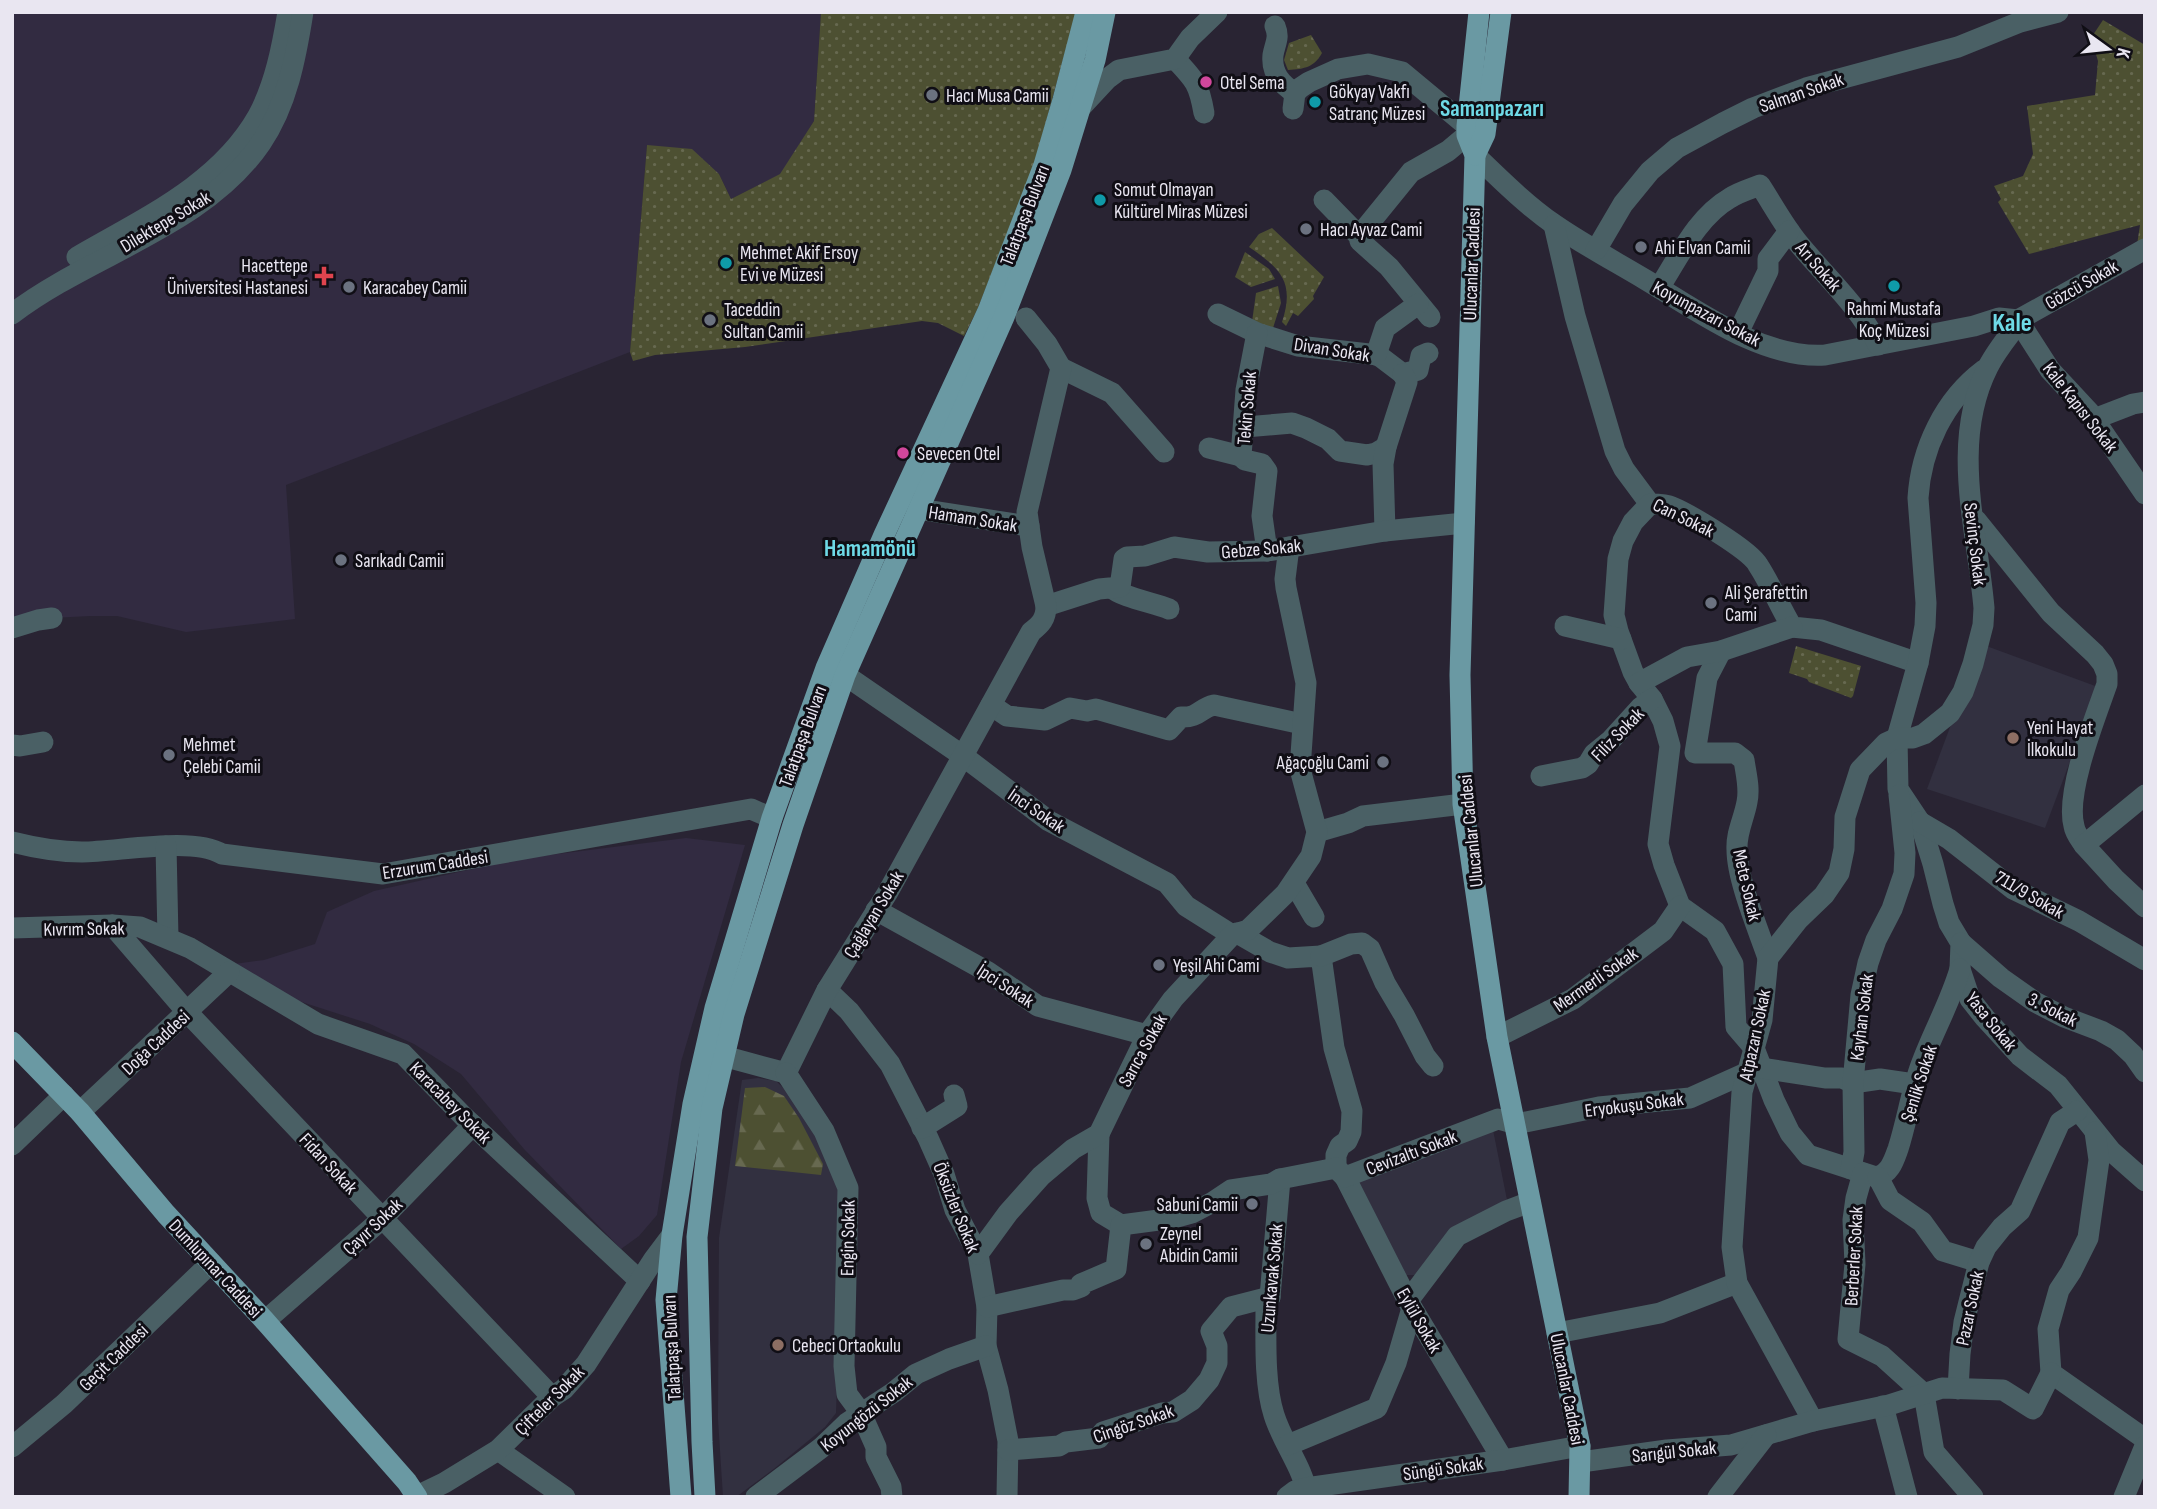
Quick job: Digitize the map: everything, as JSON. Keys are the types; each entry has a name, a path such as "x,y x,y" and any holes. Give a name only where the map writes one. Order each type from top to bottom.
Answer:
{"main road":[{"name":"Talatpaşa Bulvarı","path":"681,1497 666,1300 693,1104 740,918 772,818 827,668 884,535 988,312 1044,164 1086,12"},
{"name":"Talatpaşa Bulvarı","path":"705,1497 697,1237 712,1108 723,1056 760,924 845,675 1004,317 1061,170 1081,107 1105,12"},
{"name":"Koyunpazarı Sokak","path":"1475,155 1467,130 1479,12"},
{"path":"1475,155 1485,134 1501,12"},
{"name":"Ulucanlar Caddesi","path":"1475,155 1460,675 1463,804 1497,1037 1581,1454 1579,1497"},
{"name":"Dumlupınar Caddesi","path":"12,1042 80,1112 166,1214 265,1321 417,1496"}],"street":[{"name":"Dilektepe Sokak","path":"12,298 211,174 234,149 258,116 277,69 288,12"},
{"name":"Dilektepe Sokak","path":"12,314 45,291 194,208 238,169 261,143 282,99 291,73 303,12"},
{"path":"1081,107 1119,70 1175,59 1190,38 1217,12"},
{"name":"Salman Sokak","path":"1596,250 1623,204 1650,170 1677,148 1723,123 1753,108 1806,88 1958,47 2020,23 2058,12"},
{"path":"1275,26 1279,34 1273,55 1274,71 1294,101 1300,88 1323,75 1346,67 1368,64 1402,72 1467,130 1448,151 1412,172 1359,236"},
{"path":"1175,59 1195,80 1204,113"},
{"name":"Koyunpazarı Sokak","path":"1475,155 1554,225 1738,333 1773,348 1802,355 1825,355 1974,326 1999,318 2018,320"},
{"name":"Arı Sokak","path":"1659,288 1693,234 1711,212 1730,198 1760,185 1789,231 1852,305 1878,345"},
{"path":"1324,200 1359,236 1360,241 1389,267 1423,310 1385,328 1376,355"},
{"name":"Can Sokak","path":"1554,225 1575,316 1615,451 1624,469 1650,504 1670,506 1726,538 1752,557 1758,563 1792,627"},
{"path":"1738,333 1768,271 1768,259 1789,231"},
{"name":"Gözcü Sokak","path":"2018,320 2145,249"},
{"name":"Divan Sokak","path":"1218,314 1257,333 1298,346 1376,355 1404,374"},
{"path":"1026,318 1047,344 1060,368 1112,393 1164,452"},
{"name":"Sevinç Sokak","path":"1897,738 1924,734 1950,713 1963,692 1973,664 1983,625 1984,608 1967,466 1968,443 1976,396 1988,367 2018,320"},
{"name":"Kale Kapısı Sokak","path":"2018,320 2050,370 2094,419 2145,494"},
{"name":"Tekin Sokak","path":"1257,333 1247,380 1241,456 1245,460 1262,464 1266,471 1262,516 1267,551"},
{"path":"1385,531 1383,464 1386,447 1407,382 1404,374 1418,370 1421,356 1428,353"},
{"path":"1898,789 1897,738 1923,643 1926,603 1918,498 1921,473 1928,447 1940,422 1968,382 1988,367"},
{"path":"1060,368 1027,512 1046,606 1099,589 1112,588 1118,594 1170,608"},
{"path":"2094,419 2145,402"},
{"path":"1245,427 1293,424 1328,439 1340,451 1367,454 1376,453 1386,447"},
{"path":"1209,448 1241,456"},
{"path":"1650,504 1627,531 1618,559 1614,615 1621,639 1645,691 1663,721 1670,746 1658,844 1680,906 1715,931 1733,964 1736,1027 1754,1048"},
{"name":"Hamam Sokak","path":"918,509 1029,526"},
{"path":"1974,517 2051,613 2103,664 2107,684 2085,751 2073,802 2074,827 2084,845 2145,907"},
{"name":"Gebze Sokak","path":"1112,588 1120,587 1126,557 1145,556 1174,547 1208,552 1267,551 1385,531 1464,523"},
{"path":"1289,547 1286,589 1306,683 1300,769 1317,832 1363,816 1463,804"},
{"name":"Çağlayan Sokak","path":"786,1073 827,990 888,892 1031,632 1042,623 1046,606"},
{"path":"12,628 52,618"},
{"path":"1565,626 1621,639"},
{"path":"1792,627 1821,630 1918,663"},
{"name":"Filiz Sokak","path":"1541,776 1582,768 1588,764 1594,754 1610,741 1640,708 1645,691 1688,656 1721,651 1792,627"},
{"name":"Mete Sokak","path":"1721,651 1707,678 1695,753 1735,753 1744,760 1748,799 1738,831 1737,852 1743,882 1768,958"},
{"name":"İnci Sokak","path":"845,675 963,756 1049,821 1167,883 1186,906 1235,934"},
{"path":"991,705 1007,716 1045,720 1070,708 1087,711 1096,709 1169,730 1181,717 1192,717 1214,705 1303,724"},
{"path":"1768,958 1798,920 1824,895 1839,873 1844,849 1845,817 1860,770 1886,743 1897,738"},
{"path":"12,745 43,742"},
{"name":"Yasa Sokak","path":"1898,789 1920,822 1942,904 1961,943 1960,969 1970,999 2020,1056 2058,1085 2111,1151 2145,1181"},
{"name":"Kayhan Sokak","path":"1864,1173 1854,1152 1853,1083 1861,995 1868,963 1896,900 1904,874 1905,853 1898,789"},
{"path":"2084,845 2145,795"},
{"name":"Erzurum Caddesi","path":"12,842 48,851 82,852 166,846 211,848 222,854 383,874 751,809 772,818"},
{"name":"711/9 Sokak","path":"1920,822 1949,839 2013,888 2079,921 2145,960"},
{"name":"Sarıca Sokak","path":"1099,1134 1147,1035 1173,999 1235,934 1248,930 1294,883 1311,856 1317,832"},
{"path":"166,846 168,938"},
{"path":"1294,883 1314,917"},
{"name":"Mermerli Sokak","path":"1497,1037 1573,999 1663,931 1680,906"},
{"name":"İpci Sokak","path":"876,909 988,972 1038,1006 1147,1035"},
{"name":"Kıvrım Sokak","path":"12,928 111,925 139,927 190,948 229,972"},
{"name":"Fidan Sokak","path":"111,925 187,1012 552,1397"},
{"path":"1235,934 1288,958 1321,956 1351,944 1362,943 1370,949 1385,983 1433,1066"},
{"name":"3. Sokak","path":"1961,943 2001,978 2035,1002 2117,1040 2133,1055 2145,1072"},
{"path":"1321,956 1334,1048 1352,1111 1351,1132 1336,1155 1340,1172"},
{"name":"Atpazarı Sokak","path":"1768,958 1762,1020 1754,1048 1755,1070 1742,1093 1732,1247 1737,1283 1813,1421"},
{"name":"Şenlik Sokak","path":"1864,1173 1887,1171 1893,1162 1914,1084 1960,969"},
{"name":"Doğa Caddesi","path":"80,1112 229,972"},
{"name":"Karacabey Sokak","path":"229,972 318,1024 403,1054 473,1125 639,1281"},
{"name":"Öksüzler Sokak","path":"827,990 849,1012 890,1064 944,1174 964,1231 978,1254 987,1307 986,1346 998,1390 1008,1450 1007,1497"},
{"path":"723,1056 786,1073"},
{"path":"1755,1070 1842,1078 1853,1083 1880,1079 1914,1084"},
{"path":"1755,1070 1790,1133 1808,1155 1864,1173 1891,1200 1922,1222 1943,1251 1979,1262"},
{"name":"Eryokuşu Sokak","path":"1516,1124 1600,1107 1690,1098 1755,1070"},
{"name":"Engin Sokak","path":"786,1073 824,1131 848,1188 844,1366 847,1394 861,1413 876,1447 876,1457 891,1487 892,1497"},
{"path":"12,1145 64,1095"},
{"path":"922,1128 957,1106 954,1095"},
{"name":"Pazar Sokak","path":"1958,1389 1964,1322 1979,1262 1986,1247 2002,1227 2020,1211 2060,1122 2077,1111"},
{"name":"Cevizaltı Sokak","path":"1121,1225 1192,1213 1231,1190 1271,1184 1280,1179 1340,1172 1497,1119 1516,1124"},
{"name":"Çayır Sokak","path":"265,1321 382,1219 473,1125"},
{"path":"1813,1421 1883,1406 1942,1388 2003,1390 2034,1409 2051,1373 2048,1329 2059,1290 2088,1238 2099,1160 2095,1132"},
{"path":"987,1307 1073,1290 1116,1269 1121,1225 1101,1213 1097,1198 1099,1134"},
{"path":"978,1254 1008,1213 1041,1176 1073,1149 1099,1134"},
{"name":"Eylül Sokak","path":"1340,1172 1410,1304 1503,1460"},
{"name":"Berberler Sokak","path":"1864,1173 1853,1220 1855,1264 1848,1339 1882,1356 1924,1394"},
{"name":"Uzunkavak Sokak","path":"1280,1179 1270,1297 1266,1306 1266,1362 1274,1415 1300,1469 1300,1494"},
{"path":"1288,1446 1377,1408 1395,1363 1410,1304 1457,1236 1530,1202"},
{"name":"Çifteler Sokak","path":"417,1496 498,1450 552,1397 564,1389 586,1364 639,1281 673,1235"},
{"name":"Geçit Caddesi","path":"12,1447 64,1404 211,1263"},
{"path":"1557,1333 1660,1313 1737,1283"},
{"name":"Cingöz Sokak","path":"1008,1450 1059,1446 1066,1442 1099,1438 1103,1432 1162,1412 1173,1412 1192,1400 1209,1380 1217,1363 1217,1346 1211,1331 1231,1307 1270,1297"},
{"name":"Koyungözü Sokak","path":"755,1497 821,1448 847,1423 916,1374 986,1346"},
{"path":"2051,1373 2145,1439"},
{"path":"1924,1394 1934,1452 1971,1496"},
{"path":"1883,1406 1907,1497"},
{"name":"Sarıgül Sokak","path":"1581,1454 1731,1445 1813,1421"},
{"path":"1718,1497 1766,1435"},
{"path":"2124,1497 2145,1446"},
{"path":"498,1450 565,1497"},
{"name":"Süngü Sokak","path":"1300,1494 1503,1460 1581,1454"}],"shaded area":[{"name":"Hacettepe Üniversitesi Hastanesi","path":"12,12 821,12 814,121 781,174 731,199 719,174 647,145 630,352 286,485 295,619 186,632 117,616 52,618 12,628"},
{"name":"Yeni Hayat İlkokulu","path":"1981,644 2098,687 2045,828 1927,789"},
{"path":"686,838 745,845 681,1062 657,1215 639,1236 621,1249 524,1149 461,1074 414,1044 370,1024 283,996 234,964 264,960 315,944 327,912 374,891 517,859"},
{"name":"Cebeci Ortaokulu","path":"758,1078 776,1081 798,1102 839,1183 840,1278 836,1413 825,1427 736,1497 723,1497 718,1419 719,1238 742,1080"},
{"path":"1492,1125 1508,1205 1416,1275 1402,1275 1356,1183"}],"green space":[{"path":"821,12 1076,12 1035,162 978,308 964,336 938,323 922,321 745,347 655,355 633,361 630,352 647,145 692,149 719,174 731,199 780,174 814,121"},
{"path":"2103,20 2145,45 2145,241 2137,245 2140,225 2029,254 1998,202 2001,199 1994,186 2023,176 2033,154 2027,106 2095,95 2098,61 2091,38"},
{"path":"1311,35 1322,53 1319,58 1308,66 1288,70 1284,60 1289,43"},
{"path":"1272,228 1324,277 1313,296 1314,299 1298,316 1293,313 1286,326 1282,322 1286,308 1286,286 1277,270 1249,247 1259,234"},
{"path":"1245,252 1269,269 1275,279 1251,287 1235,277"},
{"path":"1278,286 1281,303 1272,331 1252,322 1256,293"},
{"path":"1796,646 1861,666 1853,696 1851,698 1789,673"},
{"path":"765,1087 784,1096 799,1118 823,1164 821,1175 735,1166 745,1088"}],"place":[{"name":"Otel Sema","path":"1206,82"},
{"name":"Hacı Musa Camii","path":"932,95"},
{"name":"Gökyay Vakfı Satranç Müzesi","path":"1315,102"},
{"name":"Somut Olmayan Kültürel Miras Müzesi","path":"1100,200"},
{"name":"Hacı Ayvaz Cami","path":"1306,229"},
{"name":"Ahi Elvan Camii","path":"1641,247"},
{"name":"Mehmet Akif Ersoy Evi ve Müzesi","path":"726,263"},
{"name":"Hacettepe Üniversitesi Hastanesi","path":"324,276"},
{"name":"Rahmi Mustafa Koç Müzesi","path":"1894,286"},
{"name":"Karacabey Camii","path":"349,287"},
{"name":"Taceddin Sultan Camii","path":"710,320"},
{"name":"Sevecen Otel","path":"903,453"},
{"name":"Sarıkadı Camii","path":"341,560"},
{"name":"Ali Şerafettin Cami","path":"1711,603"},
{"name":"Yeni Hayat İlkokulu","path":"2013,738"},
{"name":"Mehmet Çelebi Camii","path":"169,755"},
{"name":"Ağaçoğlu Cami","path":"1383,762"},
{"name":"Yeşil Ahi Cami","path":"1159,965"},
{"name":"Sabuni Camii","path":"1252,1204"},
{"name":"Zeynel Abidin Camii","path":"1146,1244"},
{"name":"Cebeci Ortaokulu","path":"778,1345"}],"district":[{"name":"Samanpazarı","path":"1492,108"},
{"name":"Kale","path":"2012,322"},
{"name":"Hamamönü","path":"870,548"}]}
